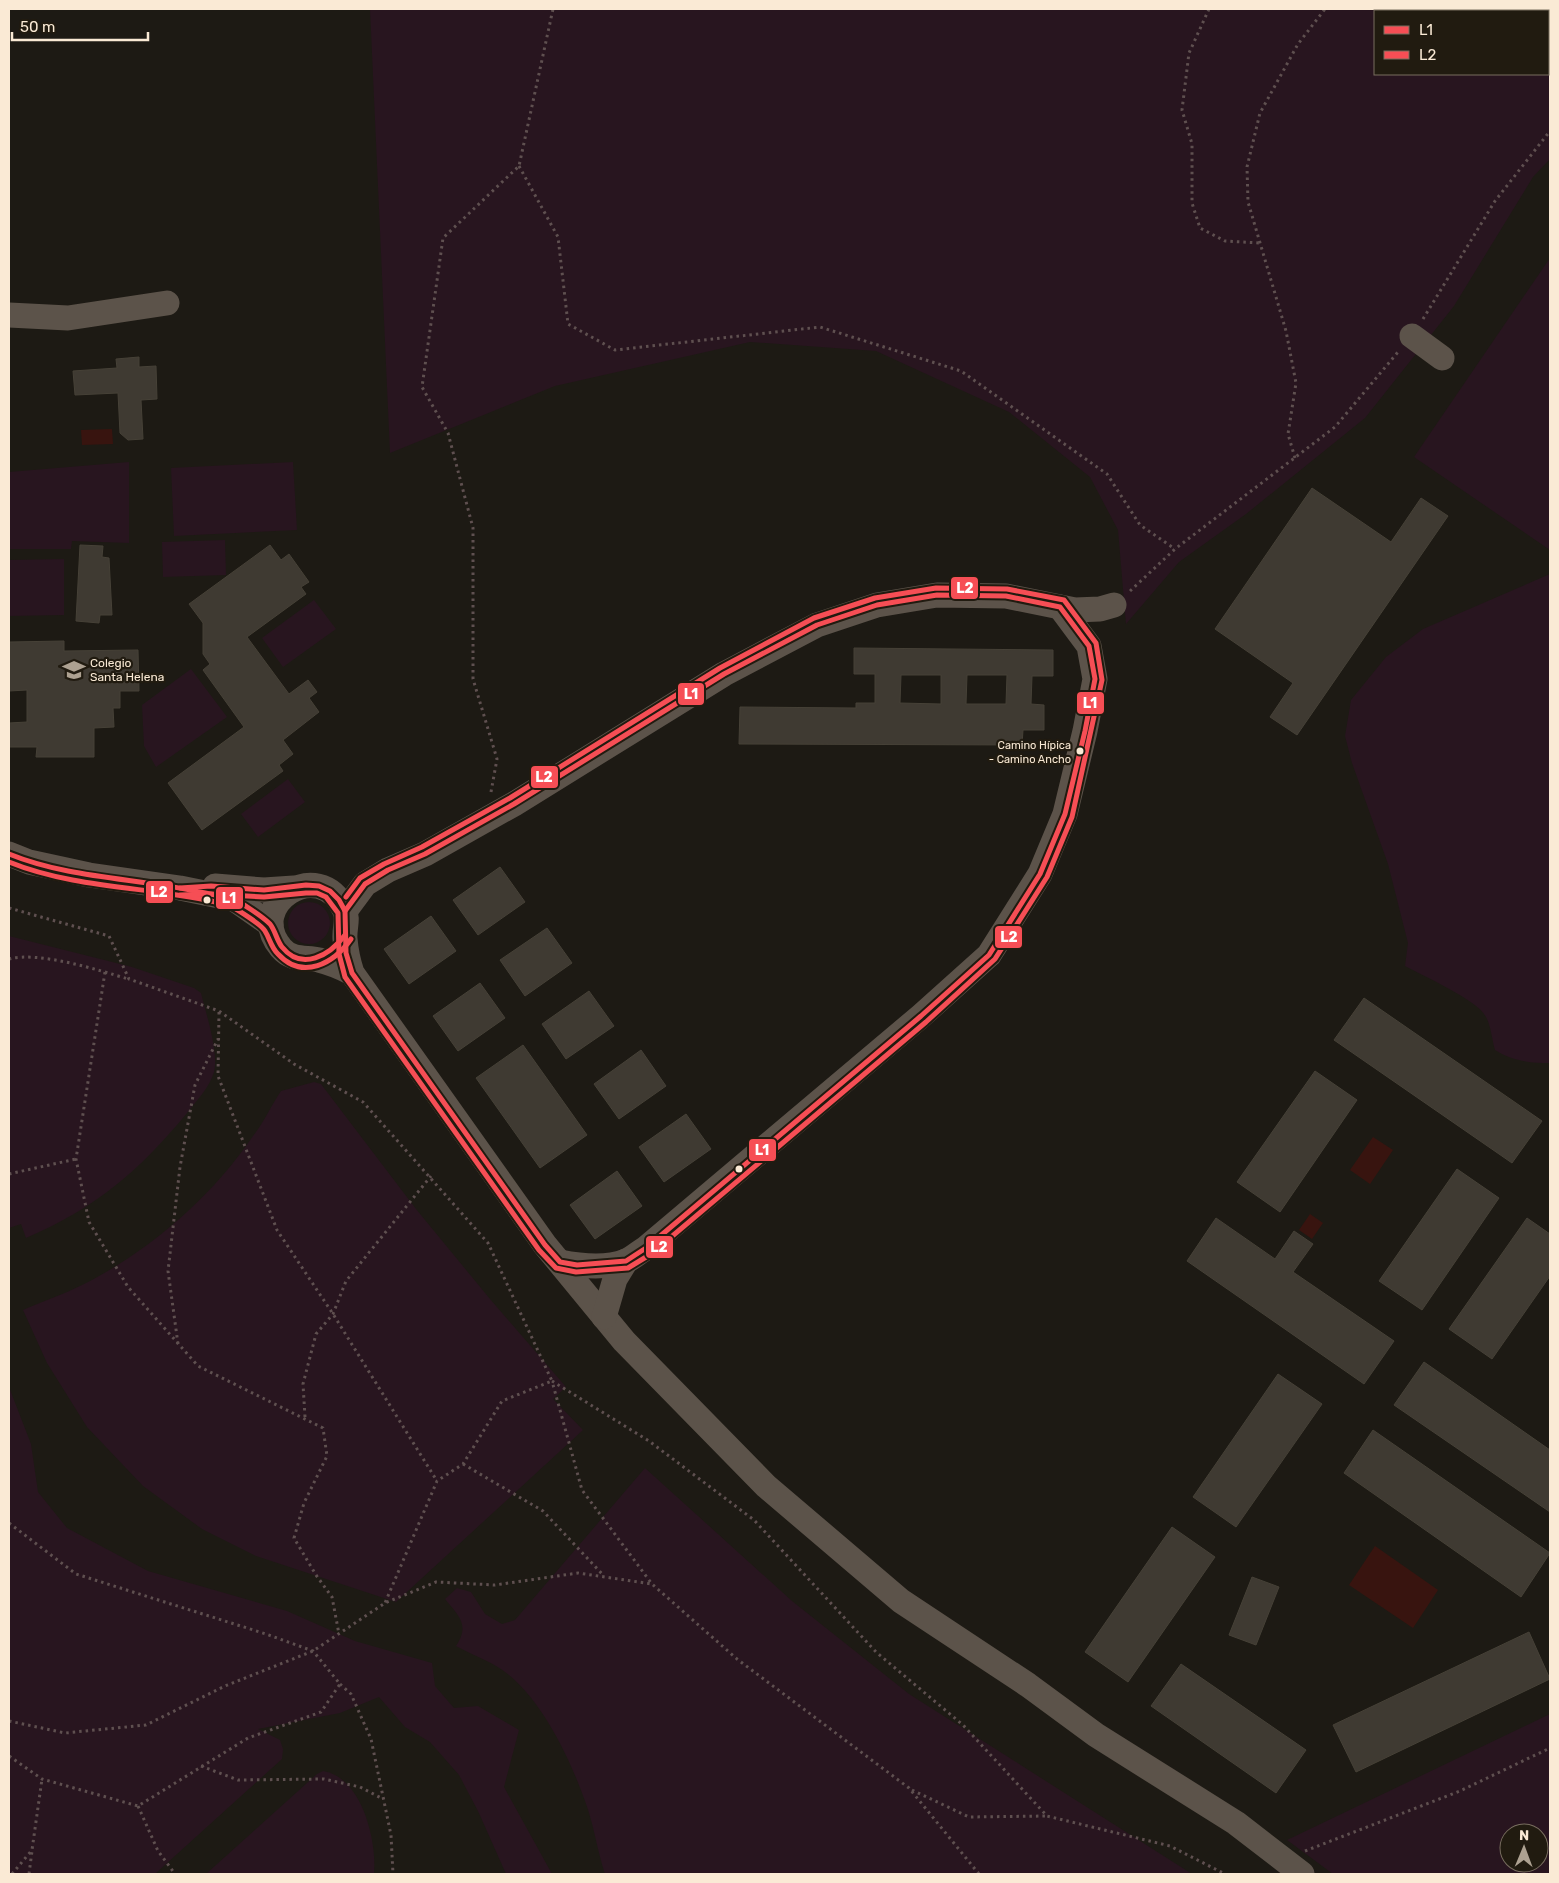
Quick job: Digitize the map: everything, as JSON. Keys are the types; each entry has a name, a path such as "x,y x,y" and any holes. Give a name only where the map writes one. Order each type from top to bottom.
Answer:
{"street":[{"path":"9,314 68,318 167,303"},
{"path":"1412,336 1442,358"},
{"path":"345,911 365,884 388,870 425,854 486,820 724,674 816,625 877,605 937,595 1006,596 1083,610 1100,609 1114,605"},
{"path":"1090,646 1114,605"},
{"path":"604,1317 615,1279 626,1261 646,1248 921,1016 990,955 1040,874 1065,814 1086,731 1095,678 1090,646 1060,607"},
{"path":"9,854 29,862 89,876 180,888 234,900 271,925"},
{"path":"180,888 211,886 264,890 294,888 306,885 319,886 330,892 339,900 345,911 347,923 345,936 352,973 545,1245 604,1317 664,1384 766,1486 901,1601 1028,1685 1096,1735 1236,1823 1293,1867"},
{"path":"294,888 284,894 272,914 271,925 274,938 292,956 304,960 317,960 335,964 352,973"},
{"path":"317,960 329,955 345,936"},
{"path":"560,1262 593,1265 626,1261"}],"path":[{"path":"486,820 497,759 473,680 473,528 448,433 422,387 443,238 519,166 553,9"},
{"path":"1209,9 1189,53 1182,110 1192,144 1192,203 1200,228 1225,241 1259,243"},
{"path":"1295,458 1288,434 1296,383 1286,331 1248,202 1247,167 1260,113 1298,44 1325,9"},
{"path":"1114,605 1176,549 1335,427 1412,336 1495,201 1550,131"},
{"path":"519,166 558,238 568,324 614,350 820,327 961,371 1107,474 1140,525 1176,549"},
{"path":"9,908 109,936 129,979"},
{"path":"9,959 17,957 60,962 105,972 219,1011 294,1064 363,1102 431,1176 488,1243 552,1381 582,1490 652,1584 738,1659 909,1788 969,1817 1047,1816 1170,1846 1225,1874"},
{"path":"105,972 76,1158 88,1222 128,1287 198,1366 323,1428 327,1456 304,1504 294,1538 316,1576 332,1597 339,1634"},
{"path":"219,1011 218,1076 277,1230 333,1314 437,1481"},
{"path":"178,1344 168,1271 180,1167 195,1085 219,1038"},
{"path":"9,1174 76,1158"},
{"path":"305,1418 303,1384 316,1334 333,1314 346,1281 431,1176"},
{"path":"385,1603 437,1481 463,1464 502,1401 552,1381"},
{"path":"552,1381 649,1441 754,1520 876,1652 963,1725 1047,1816"},
{"path":"463,1464 543,1511 605,1577"},
{"path":"9,1523 76,1574 266,1634 313,1651 340,1684 351,1694 371,1739 391,1835 393,1874"},
{"path":"9,1721 65,1733 146,1725 225,1686 313,1651 385,1603 436,1582 495,1585 578,1573 652,1584"},
{"path":"9,1756 42,1779 138,1806 248,1738 321,1712 340,1684"},
{"path":"1293,1867 1550,1748"},
{"path":"200,1766 238,1780 324,1779 360,1786 383,1799"},
{"path":"29,1874 42,1779"},
{"path":"909,1788 979,1874"},
{"path":"138,1806 158,1851 175,1874"},
{"path":"12,1874 32,1850"}],"shaded area":[{"path":"370,9 1550,9 1550,159 1533,177 1454,306 1365,418 1246,514 1179,562 1126,624 1118,530 1090,477 1009,412 876,351 750,342 555,386 390,453"},
{"path":"1550,258 1550,550 1414,457"},
{"path":"112,429 113,444 82,445 81,430"},
{"path":"129,462 129,543 72,541 71,549 9,549 9,472"},
{"path":"293,462 297,530 174,536 171,468"},
{"path":"225,540 226,575 163,577 162,542"},
{"path":"64,559 64,615 9,616 9,560"},
{"path":"1550,574 1550,1063 1535,1063 1508,1057 1495,1050 1488,1021 1481,1010 1462,996 1405,966 1408,943 1388,864 1352,763 1345,736 1351,700 1386,657 1423,629"},
{"path":"314,600 336,629 283,667 262,638"},
{"path":"191,669 227,717 156,767 144,746 142,705"},
{"path":"288,779 305,802 258,837 241,814"},
{"path":"305,902 313,902 324,908 330,923 324,938 313,944 305,944 294,938 288,927 288,919 294,908"},
{"path":"9,936 132,967 194,988 201,993 215,1054 214,1072 206,1088 187,1113 151,1153 115,1186 95,1201 74,1214 26,1238 21,1224 9,1228"},
{"path":"314,1082 321,1084 416,1209 566,1387 553,1399 583,1430 396,1602 256,1556 202,1529 143,1486 87,1427 47,1363 23,1310 92,1280 160,1235 201,1199 220,1179 257,1131 281,1091"},
{"path":"1373,1137 1393,1150 1370,1184 1350,1170"},
{"path":"1310,1214 1323,1223 1312,1239 1299,1230"},
{"path":"9,1387 31,1444 38,1492 67,1528 148,1571 287,1611 355,1641 432,1663 435,1686 454,1708 478,1706 519,1730 504,1787 552,1874 506,1874 478,1811 459,1775 430,1742 405,1727 379,1697 340,1713 258,1729 280,1740 283,1749 282,1759 155,1874 9,1874"},
{"path":"645,1468 792,1601 909,1694 1192,1874 605,1874 591,1819 564,1750 534,1701 522,1687 503,1670 456,1646 462,1632 461,1621 445,1599 457,1588 471,1592 485,1614 502,1624 515,1620"},
{"path":"1375,1546 1438,1590 1413,1628 1349,1585"},
{"path":"1550,1714 1550,1874 1333,1874 1287,1840"},
{"path":"323,1771 337,1776 348,1785 364,1812 373,1845 374,1874 206,1874 317,1774"}],"building":[{"path":"139,357 139,367 156,366 157,399 141,400 143,439 128,440 120,433 118,393 75,395 73,371 117,368 116,359"},
{"path":"1312,488 1391,542 1421,498 1448,516 1297,735 1270,717 1293,683 1215,629"},
{"path":"80,545 103,546 102,557 109,558 112,615 100,615 99,623 76,621"},
{"path":"270,545 281,560 289,554 309,582 301,587 306,594 247,637 289,694 308,680 317,692 309,698 319,712 283,740 293,754 279,765 283,771 202,830 168,783 244,727 203,670 210,664 203,654 203,623 189,604"},
{"path":"64,641 64,651 138,650 139,691 120,691 120,708 113,708 114,727 94,728 94,757 36,757 37,747 9,747 9,723 27,722 27,690 9,691 9,642"},
{"path":"854,648 1053,650 1053,676 1032,676 1031,704 1044,705 1044,730 1023,730 1022,745 739,744 740,707 856,708 856,703 875,703 875,674 854,674","holes":["901,675 941,675 941,704 900,703","967,675 1007,675 1006,704 966,704"]},
{"path":"500,867 525,902 478,935 453,900"},
{"path":"431,916 456,951 409,984 384,949"},
{"path":"547,928 572,963 525,996 500,960"},
{"path":"480,983 505,1018 458,1051 433,1016"},
{"path":"589,991 614,1026 566,1059 542,1024"},
{"path":"1364,998 1542,1121 1512,1163 1334,1040"},
{"path":"523,1045 587,1135 540,1168 476,1078"},
{"path":"641,1050 666,1086 619,1119 594,1084"},
{"path":"1315,1071 1357,1100 1280,1212 1237,1182"},
{"path":"686,1114 711,1149 664,1182 639,1147"},
{"path":"1457,1169 1499,1198 1422,1310 1379,1281"},
{"path":"617,1171 642,1206 595,1239 570,1205"},
{"path":"1216,1218 1275,1259 1294,1231 1313,1244 1293,1272 1394,1341 1364,1384 1187,1261"},
{"path":"1527,1218 1550,1234 1550,1276 1492,1359 1449,1329"},
{"path":"1424,1362 1550,1450 1550,1512 1394,1405"},
{"path":"1278,1374 1322,1404 1236,1527 1193,1497"},
{"path":"1373,1430 1550,1553 1521,1597 1344,1473"},
{"path":"1172,1527 1215,1557 1128,1682 1085,1652"},
{"path":"1252,1577 1279,1587 1256,1645 1229,1635"},
{"path":"1529,1632 1550,1679 1356,1772 1333,1725"},
{"path":"1181,1664 1306,1750 1276,1793 1151,1706"}],"transit line":[{"name":"L2","path":"180,895 211,894 264,897 317,893 326,897 338,913 339,954 345,977 539,1250 556,1268 576,1272 628,1268 651,1254 926,1022 995,959 1047,877 1072,817 1102,680 1096,643 1064,600 1007,589 936,588 875,598 814,618 720,668 510,798 422,847 384,864 360,878 346,897"},
{"name":"L1","path":"937,595 1006,596 1060,607 1089,646 1095,679 1085,731 1065,814 1040,874 989,955 921,1016 646,1248 626,1261 577,1265 560,1262 545,1245 352,973 346,953 345,911 365,884 388,870 425,854 514,804 724,674 817,625 877,605 937,595"},
{"name":"L1","path":"9,854 31,862 77,873 172,887 232,899 252,910 270,924 282,947 298,958 315,958 324,954 332,949 345,935"},
{"name":"L2","path":"9,862 66,879 208,900 232,907 259,925 265,931 278,954 288,962 298,966 317,966 327,961 344,948 351,939"},
{"name":"L1","path":"180,888 211,886 264,890 306,885 319,886 330,891 339,900 345,911"}],"place":[{"name":"Colegio Santa Helena","path":"74,670"},
{"name":"Camino Hípica - Camino Ancho","path":"1080,751"}]}
